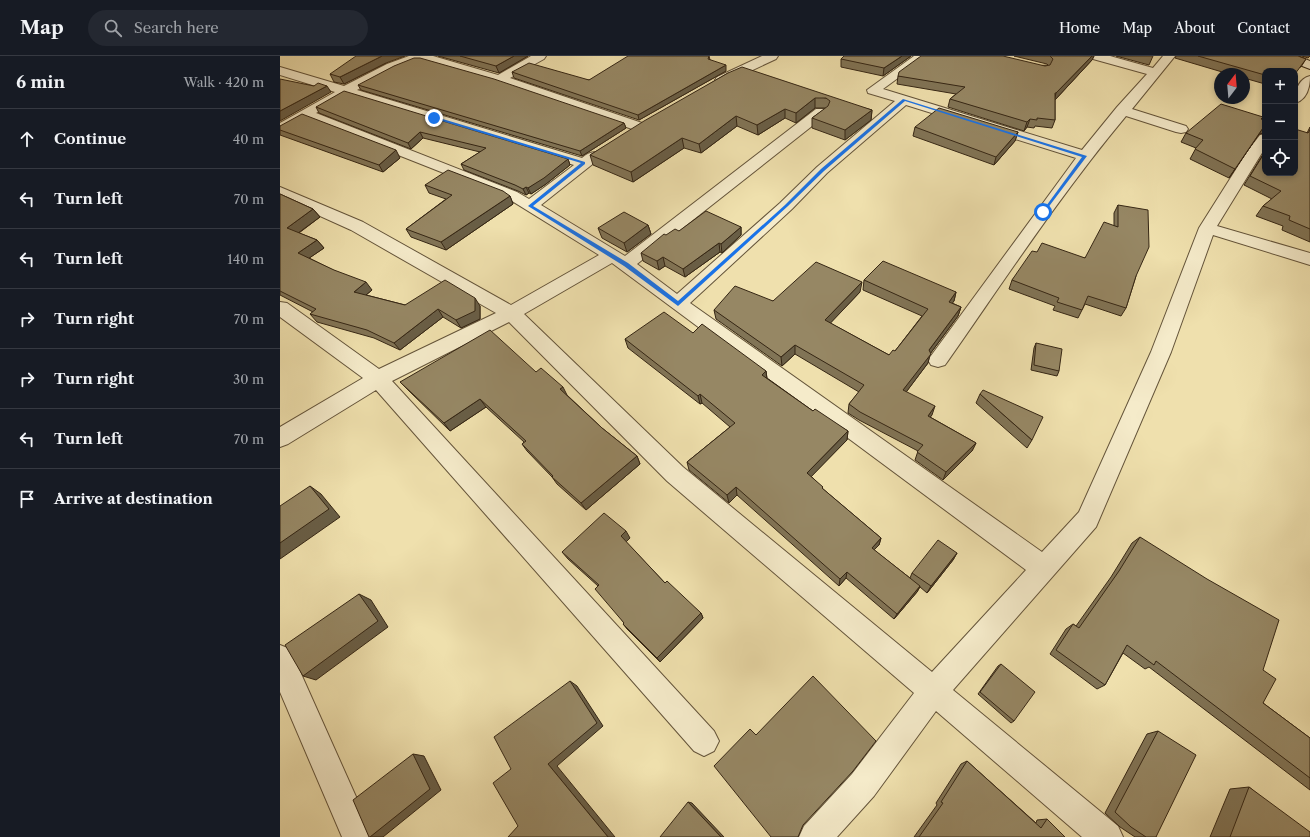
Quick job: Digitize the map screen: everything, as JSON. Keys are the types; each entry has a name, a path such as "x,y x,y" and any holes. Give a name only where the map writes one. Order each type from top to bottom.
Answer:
{"street":[{"path":"500,79 540,56"},
{"path":"711,86 772,56"},
{"path":"922,56 872,90 1085,156"},
{"path":"1096,56 1155,72"},
{"path":"938,360 1051,201 1085,156 1122,110 1169,56"},
{"path":"1288,56 1310,65"},
{"path":"280,129 345,91 394,66 417,58 430,59 500,79 640,127"},
{"path":"280,71 584,163"},
{"path":"1298,95 1310,80"},
{"path":"678,304 786,206 822,170 904,100"},
{"path":"1122,110 1181,129"},
{"path":"280,438 378,379 619,260 821,112"},
{"path":"306,114 512,195 619,260 1044,568"},
{"path":"627,135 652,119"},
{"path":"815,837 862,786 933,691 1088,519 1160,352 1207,228 1252,155 1263,140"},
{"path":"530,206 584,163 602,151"},
{"path":"280,192 357,226 511,312 675,474 1107,837"},
{"path":"1207,228 1310,259"},
{"path":"282,312 378,379 704,741"},
{"path":"280,659 358,837"}],"building":[{"path":"356,56 382,56 340,77 330,74"},
{"path":"460,56 514,56 496,66"},
{"path":"628,56 709,56 708,59 726,65 638,115 512,72 529,63 589,80"},
{"path":"844,56 902,56 884,68 841,59"},
{"path":"921,56 1003,56 1045,66 1050,65 1053,59 1050,56 1092,56 1055,93 1055,120 1037,118 1037,120 1030,119 1027,122 950,99 965,87 898,76 899,72"},
{"path":"1198,56 1298,56 1306,59 1298,70 1298,68 1262,68 1262,74 1250,71 1250,68 1240,68"},
{"path":"414,58 420,58 494,79 624,123 580,151 358,85 394,66"},
{"path":"742,67 872,110 845,130 812,118 828,106 830,101 826,98 815,98 796,113 785,109 757,125 736,116 699,144 682,138 631,172 590,155 644,121 728,73"},
{"path":"280,79 314,86 318,83 327,86 280,111"},
{"path":"344,91 568,159 544,178 528,188 526,187 523,189 461,164 486,148 420,132 408,143 316,107"},
{"path":"1221,104 1262,117 1262,129 1235,169 1195,149 1203,140 1186,133"},
{"path":"939,108 1018,132 996,157 915,127"},
{"path":"302,114 396,150 379,165 280,130 280,126"},
{"path":"1298,130 1308,133 1310,130 1310,229 1289,220 1290,216 1263,206 1281,191 1250,176 1262,157 1262,176 1298,176"},
{"path":"448,170 503,191 510,196 441,242 406,229 452,195 425,185"},
{"path":"280,194 313,209 287,228 317,240 298,253 334,270 366,282 354,292 405,305 445,280 475,298 475,311 456,320 438,309 394,343 367,330 310,314 316,309 280,291"},
{"path":"1118,205 1148,210 1149,247 1136,276 1126,308 1088,296 1082,310 1057,302 1059,298 1012,280 1032,251 1037,252 1042,243 1085,258 1104,222 1118,227"},
{"path":"706,211 741,227 721,244 719,243 683,269 663,257 657,261 641,253 664,234 666,235 675,229 679,231"},
{"path":"624,212 648,225 624,243 598,228"},
{"path":"883,261 956,292 949,302 961,307 929,350 931,354 903,390 935,406 928,416 976,443 946,472 917,452 923,445 860,412 849,404 864,385 795,345 781,357 714,310 735,286 773,301 816,262 862,282 825,320 889,355 893,350 895,351 928,309 864,280"},
{"path":"664,312 693,333 702,324 766,371 762,375 813,411 815,409 848,431 807,473 823,487 822,488 881,538 872,548 920,586 897,614 847,572 840,579 736,487 727,495 687,462 735,423 700,394 698,396 625,339"},
{"path":"490,330 536,372 541,368 563,387 560,389 602,428 637,456 581,503 552,477 553,476 522,444 526,441 480,399 444,423 400,382"},
{"path":"1036,343 1062,349 1059,371 1034,365"},
{"path":"983,390 1043,417 1032,440 980,394"},
{"path":"310,486 329,509 280,543 280,506"},
{"path":"604,513 626,531 621,536 665,583 667,581 701,613 657,658 623,624 624,623 595,589 599,585 562,552"},
{"path":"1140,537 1207,579 1279,620 1263,670 1276,679 1263,703 1310,738 1310,778 1156,661 1154,665 1127,645 1105,685 1056,650 1073,624 1079,628 1119,571"},
{"path":"938,540 957,553 931,586 912,573"},
{"path":"359,594 378,621 303,676 285,645"},
{"path":"1001,664 1035,692 1014,721 980,692"},
{"path":"813,676 876,741 853,771 803,825 798,837 771,837 714,766 750,729 756,735"},
{"path":"570,681 597,723 548,764 608,837 508,837 518,826 493,783 511,769 494,737"},
{"path":"1158,731 1196,755 1156,837 1146,837 1131,827 1115,812"},
{"path":"413,754 430,789 369,837 353,800"},
{"path":"967,761 1041,828 1047,819 1065,837 919,837 943,803 941,802"},
{"path":"1249,787 1310,832 1310,837 1230,837"},
{"path":"688,802 721,837 660,837"}],"route":[{"path":"434,118 584,163 530,206 626,264 678,304 786,206 822,170 904,100 1085,156 1043,212"}]}
